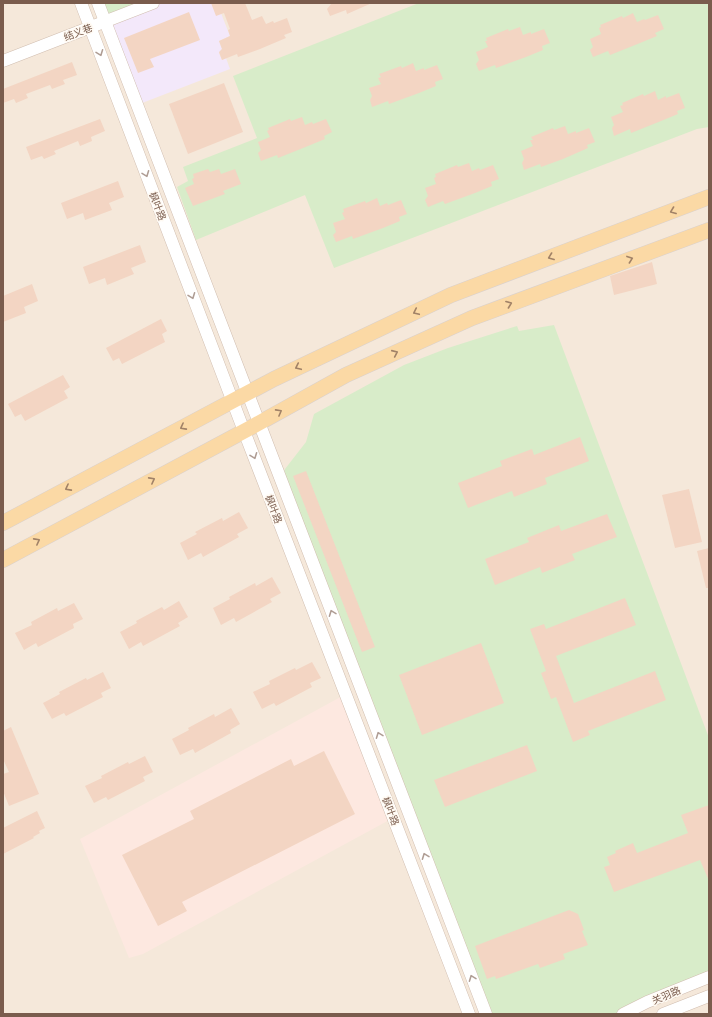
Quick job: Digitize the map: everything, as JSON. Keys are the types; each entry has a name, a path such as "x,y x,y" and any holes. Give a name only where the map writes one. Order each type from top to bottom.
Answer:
{"main road":[{"path":"3,523 274,379 452,295 709,197"},
{"path":"3,560 346,375 472,318 709,230"}],"street":[{"name":"枫叶路","path":"81,3 232,401 469,1014"},
{"name":"枫叶路","path":"98,3 486,1014"},
{"name":"结义巷","path":"3,61 153,3"},
{"name":"关羽路","path":"623,1014 709,977"},
{"name":"关羽路","path":"663,1014 709,996"}],"shaded area":[{"path":"3,3 709,3 709,1014 3,1014"},
{"path":"153,3 217,3 230,36 219,41 222,49 219,53 222,60 226,58 230,69 137,105 105,21"},
{"path":"346,694 393,818 143,954 129,958 80,839"}],"green space":[{"path":"98,3 153,3 105,21"},
{"path":"419,3 709,3 709,127 697,129 334,268 305,195 196,240 177,187 188,181 183,167 257,138 233,76"},
{"path":"554,325 709,738 709,974 653,996 616,1014 486,1014 281,479 285,469 306,442 314,414 404,365 448,348 517,326 519,331"}],"building":[{"path":"211,3 245,3 252,20 262,16 266,24 273,21 274,23 287,18 292,32 284,35 286,38 260,49 238,57 237,54 222,60 219,52 222,49 219,41 230,36 228,30 230,29 224,13 216,16"},
{"path":"332,3 372,3 347,14 346,10 330,16 327,9"},
{"path":"189,12 200,40 150,59 154,67 138,73 124,38"},
{"path":"633,13 637,22 658,15 664,29 655,33 657,36 610,55 608,51 593,57 590,50 593,47 590,39 601,34 599,28 601,27 600,25 622,16 623,18"},
{"path":"520,27 523,35 531,32 531,34 544,29 550,43 542,46 543,50 526,57 496,68 495,65 479,71 476,64 479,60 476,52 488,47 485,41 487,41 486,38 508,29 509,31"},
{"path":"72,62 77,75 63,80 65,84 52,89 50,85 26,94 28,98 16,103 14,99 3,103 3,89"},
{"path":"413,63 416,71 424,68 424,70 437,65 443,79 435,82 436,86 419,93 389,104 388,101 372,107 370,100 372,96 369,88 381,84 378,78 381,77 379,74 401,66 402,68"},
{"path":"224,83 243,132 188,154 169,104"},
{"path":"655,91 658,100 666,96 666,98 679,93 685,108 677,111 678,114 631,133 630,129 614,136 612,128 614,125 611,117 623,112 620,106 623,105 622,103 643,94 644,96"},
{"path":"302,117 305,125 312,122 313,124 326,119 332,132 324,136 325,139 308,146 278,158 277,155 261,161 258,153 261,150 258,142 270,137 267,131 269,130 268,128 290,119 291,121"},
{"path":"100,119 105,131 91,137 92,141 80,146 78,141 54,151 56,154 44,159 42,156 31,160 26,147"},
{"path":"565,126 568,134 576,131 576,133 589,128 595,142 587,145 588,148 563,159 541,167 540,164 524,170 522,163 524,159 521,151 533,146 530,140 533,140 531,137 553,128 554,130"},
{"path":"469,163 472,171 479,168 480,170 493,165 499,179 491,182 492,186 475,193 445,204 443,201 428,207 425,200 428,196 425,188 436,184 434,178 436,177 435,174 457,165 458,167"},
{"path":"208,169 210,172 219,169 221,174 235,169 241,184 223,191 225,194 193,206 185,188 194,184 192,179 194,178 193,174"},
{"path":"118,181 124,197 109,203 112,210 85,220 83,213 67,219 61,203"},
{"path":"377,198 380,206 387,203 388,205 401,200 407,214 399,217 400,221 383,228 353,239 352,236 336,242 333,235 336,232 333,223 345,219 342,213 344,212 343,209 365,201 366,203"},
{"path":"140,245 146,262 131,268 134,274 107,285 105,278 89,284 83,267"},
{"path":"652,262 657,284 614,295 610,276"},
{"path":"32,284 38,301 24,307 26,313 3,322 3,296"},
{"path":"161,319 167,331 162,334 165,342 122,364 119,358 113,361 106,348"},
{"path":"63,375 70,387 64,391 68,398 25,421 21,414 15,417 8,404"},
{"path":"580,437 589,461 545,478 547,484 514,497 512,491 468,508 458,483 502,466 500,461 532,449 534,455"},
{"path":"306,471 375,647 362,652 293,476"},
{"path":"689,489 702,542 675,548 662,495"},
{"path":"239,512 248,528 237,534 239,537 203,557 201,553 188,560 180,543 197,534 195,532 222,518 223,521"},
{"path":"607,514 617,537 572,554 575,560 542,573 540,567 495,585 485,559 529,542 527,538 559,525 561,531"},
{"path":"709,548 709,588 706,588 697,551"},
{"path":"272,577 281,593 270,599 272,602 236,622 234,618 221,625 213,608 230,599 229,597 255,583 256,586"},
{"path":"625,598 636,625 556,656 574,703 655,671 666,700 588,731 590,735 573,742 556,697 551,699 541,673 546,671 530,629 544,624 546,629"},
{"path":"179,601 188,617 178,623 180,626 143,646 141,642 129,649 120,632 137,623 136,621 162,607 164,610"},
{"path":"74,603 83,619 73,624 74,628 38,647 36,643 24,650 15,633 32,625 31,622 57,608 58,611"},
{"path":"481,643 504,703 422,735 399,675"},
{"path":"312,662 321,678 310,683 312,687 276,706 274,703 262,709 253,692 270,684 269,681 295,668 296,670"},
{"path":"103,672 111,688 101,693 103,697 66,716 64,713 52,719 43,703 60,694 59,692 86,678 87,680"},
{"path":"231,708 240,724 230,730 231,733 195,753 193,749 180,755 172,739 189,730 188,728 214,714 215,717"},
{"path":"11,727 39,794 9,806 3,791 3,774 9,772 3,759 3,731"},
{"path":"527,745 537,771 445,807 434,780"},
{"path":"324,751 355,814 182,902 187,911 158,926 122,855 194,819 190,811 291,759 294,766"},
{"path":"145,756 153,772 143,777 145,781 108,800 106,797 94,803 85,786 102,778 101,776 128,762 129,764"},
{"path":"709,805 709,881 700,860 614,892 604,867 610,865 607,857 616,853 615,851 633,843 637,853 688,833 681,815"},
{"path":"37,811 45,828 39,831 40,833 33,837 34,838 3,854 3,828"},
{"path":"569,910 578,914 584,930 582,931 588,945 563,954 565,959 540,968 538,964 496,979 495,976 487,979 475,946"}]}
